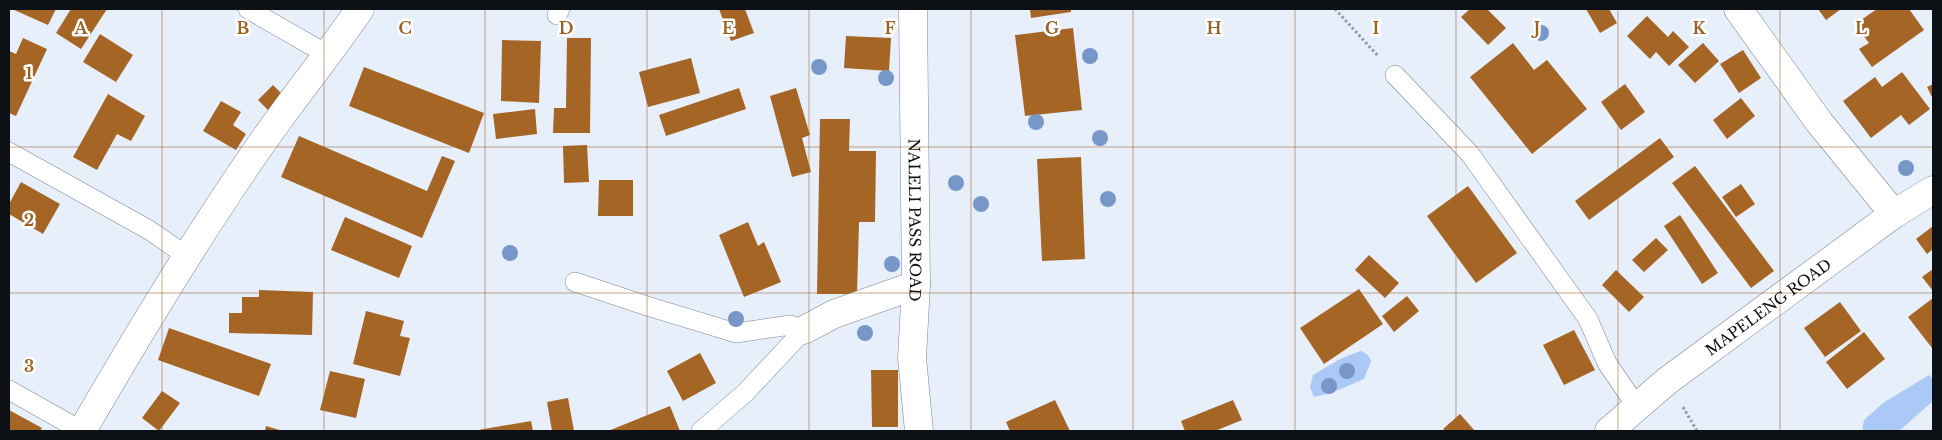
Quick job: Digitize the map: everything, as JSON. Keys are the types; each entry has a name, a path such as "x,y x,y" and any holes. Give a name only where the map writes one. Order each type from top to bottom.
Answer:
{"street":[{"path":"82,431 148,317 187,256 257,150 360,9"},
{"name":"NALELI PASS ROAD","path":"914,9 916,285 912,358 919,431"},
{"path":"1738,9 1818,122 1894,214"},
{"name":"MAPELENG ROAD","path":"1609,431 1667,381 1894,214 1933,190"},
{"path":"804,330 834,314 916,285"}],"lane":[{"path":"248,9 328,55"},
{"path":"1395,75 1470,154 1588,319 1608,363 1637,407"},
{"path":"9,152 149,230 187,256"},
{"path":"575,282 736,333 791,324 804,330 745,393 701,431"},
{"path":"9,390 82,431"}],"path":[{"path":"1334,9 1395,75"}],"shaded area":[{"path":"1361,351 1368,355 1371,361 1364,379 1331,393 1314,397 1310,387 1313,375 1342,358"},
{"path":"1929,375 1933,379 1933,401 1899,431 1862,431 1864,420 1883,403"}],"building":[{"path":"12,9 56,9 48,25"},
{"path":"71,9 107,9 81,49 56,33"},
{"path":"719,9 745,9 754,33 731,41"},
{"path":"1030,9 1071,9 1071,12 1031,18"},
{"path":"1470,9 1487,9 1506,28 1488,45 1461,17"},
{"path":"1586,9 1609,9 1617,23 1600,33"},
{"path":"1818,9 1841,9 1826,20"},
{"path":"1877,9 1909,9 1924,30 1872,67 1859,49 1869,43 1855,24"},
{"path":"1647,16 1668,37 1673,31 1689,47 1669,66 1656,52 1650,59 1627,36"},
{"path":"1073,28 1082,110 1025,116 1015,35"},
{"path":"100,34 133,55 116,82 83,62"},
{"path":"846,36 891,38 889,71 844,68"},
{"path":"23,38 47,49 16,116 9,113 9,51 16,54"},
{"path":"567,38 591,38 590,133 553,133 554,108 566,108"},
{"path":"502,40 541,41 539,103 501,101"},
{"path":"1513,43 1534,70 1547,60 1587,109 1532,154 1470,77"},
{"path":"1703,43 1719,61 1695,83 1678,65"},
{"path":"1743,50 1761,78 1739,93 1720,64"},
{"path":"691,58 700,93 648,107 639,72"},
{"path":"364,67 484,113 469,153 349,106"},
{"path":"1902,72 1930,109 1909,125 1901,115 1871,138 1843,101 1875,77 1882,87"},
{"path":"1625,84 1645,112 1621,130 1601,102"},
{"path":"1933,84 1933,99 1927,87"},
{"path":"273,85 284,96 269,111 258,100"},
{"path":"739,88 746,109 666,136 659,115"},
{"path":"796,88 810,135 802,138 811,172 792,177 770,96"},
{"path":"108,94 145,116 131,141 117,134 97,170 73,157"},
{"path":"1741,98 1755,116 1727,139 1713,120"},
{"path":"221,101 241,112 233,125 246,134 236,150 203,131"},
{"path":"535,109 537,134 496,139 493,114"},
{"path":"820,119 850,119 849,151 876,151 875,222 859,222 857,294 817,294"},
{"path":"299,136 427,191 442,156 455,161 422,238 281,177"},
{"path":"1660,138 1674,157 1589,220 1575,201"},
{"path":"587,145 589,182 564,183 563,146"},
{"path":"1081,157 1085,259 1042,261 1037,159"},
{"path":"1695,166 1774,271 1751,288 1672,183"},
{"path":"599,180 633,180 633,216 598,216"},
{"path":"21,182 60,204 43,234 9,214 9,204"},
{"path":"1741,184 1755,204 1736,217 1722,197"},
{"path":"1468,186 1517,253 1476,283 1427,216"},
{"path":"1680,215 1718,273 1702,284 1664,226"},
{"path":"345,217 412,246 399,278 331,250"},
{"path":"748,222 758,246 764,242 781,282 744,297 719,235"},
{"path":"1933,226 1933,249 1927,254 1916,239"},
{"path":"1656,238 1668,250 1644,272 1632,260"},
{"path":"1369,255 1399,283 1385,298 1355,270"},
{"path":"1933,269 1933,291 1922,277"},
{"path":"1616,270 1644,297 1629,312 1602,285"},
{"path":"1359,289 1383,324 1324,364 1300,328"},
{"path":"259,290 313,292 312,335 229,333 229,313 242,313 242,297 259,297"},
{"path":"1407,296 1419,311 1394,332 1382,316"},
{"path":"1933,298 1933,347 1932,348 1908,317"},
{"path":"1840,302 1861,331 1825,357 1804,328"},
{"path":"366,311 404,321 400,336 410,338 400,376 353,364"},
{"path":"169,328 271,364 259,396 158,360"},
{"path":"1574,330 1595,370 1564,385 1543,345"},
{"path":"1864,332 1885,359 1847,389 1826,362"},
{"path":"700,353 716,383 683,401 667,371"},
{"path":"871,370 898,370 898,427 872,427"},
{"path":"330,371 365,379 356,418 320,410"},
{"path":"162,391 180,403 159,431 142,418"},
{"path":"568,398 574,431 552,431 547,402"},
{"path":"1055,400 1070,431 1010,431 1006,422"},
{"path":"1233,400 1242,420 1215,431 1185,431 1181,421"},
{"path":"670,406 680,431 608,431"},
{"path":"9,410 42,428 40,431 9,431"},
{"path":"1460,414 1475,431 1445,431 1443,429"},
{"path":"531,421 533,431 478,431 478,430"},
{"path":"266,426 283,431 265,431"}]}
